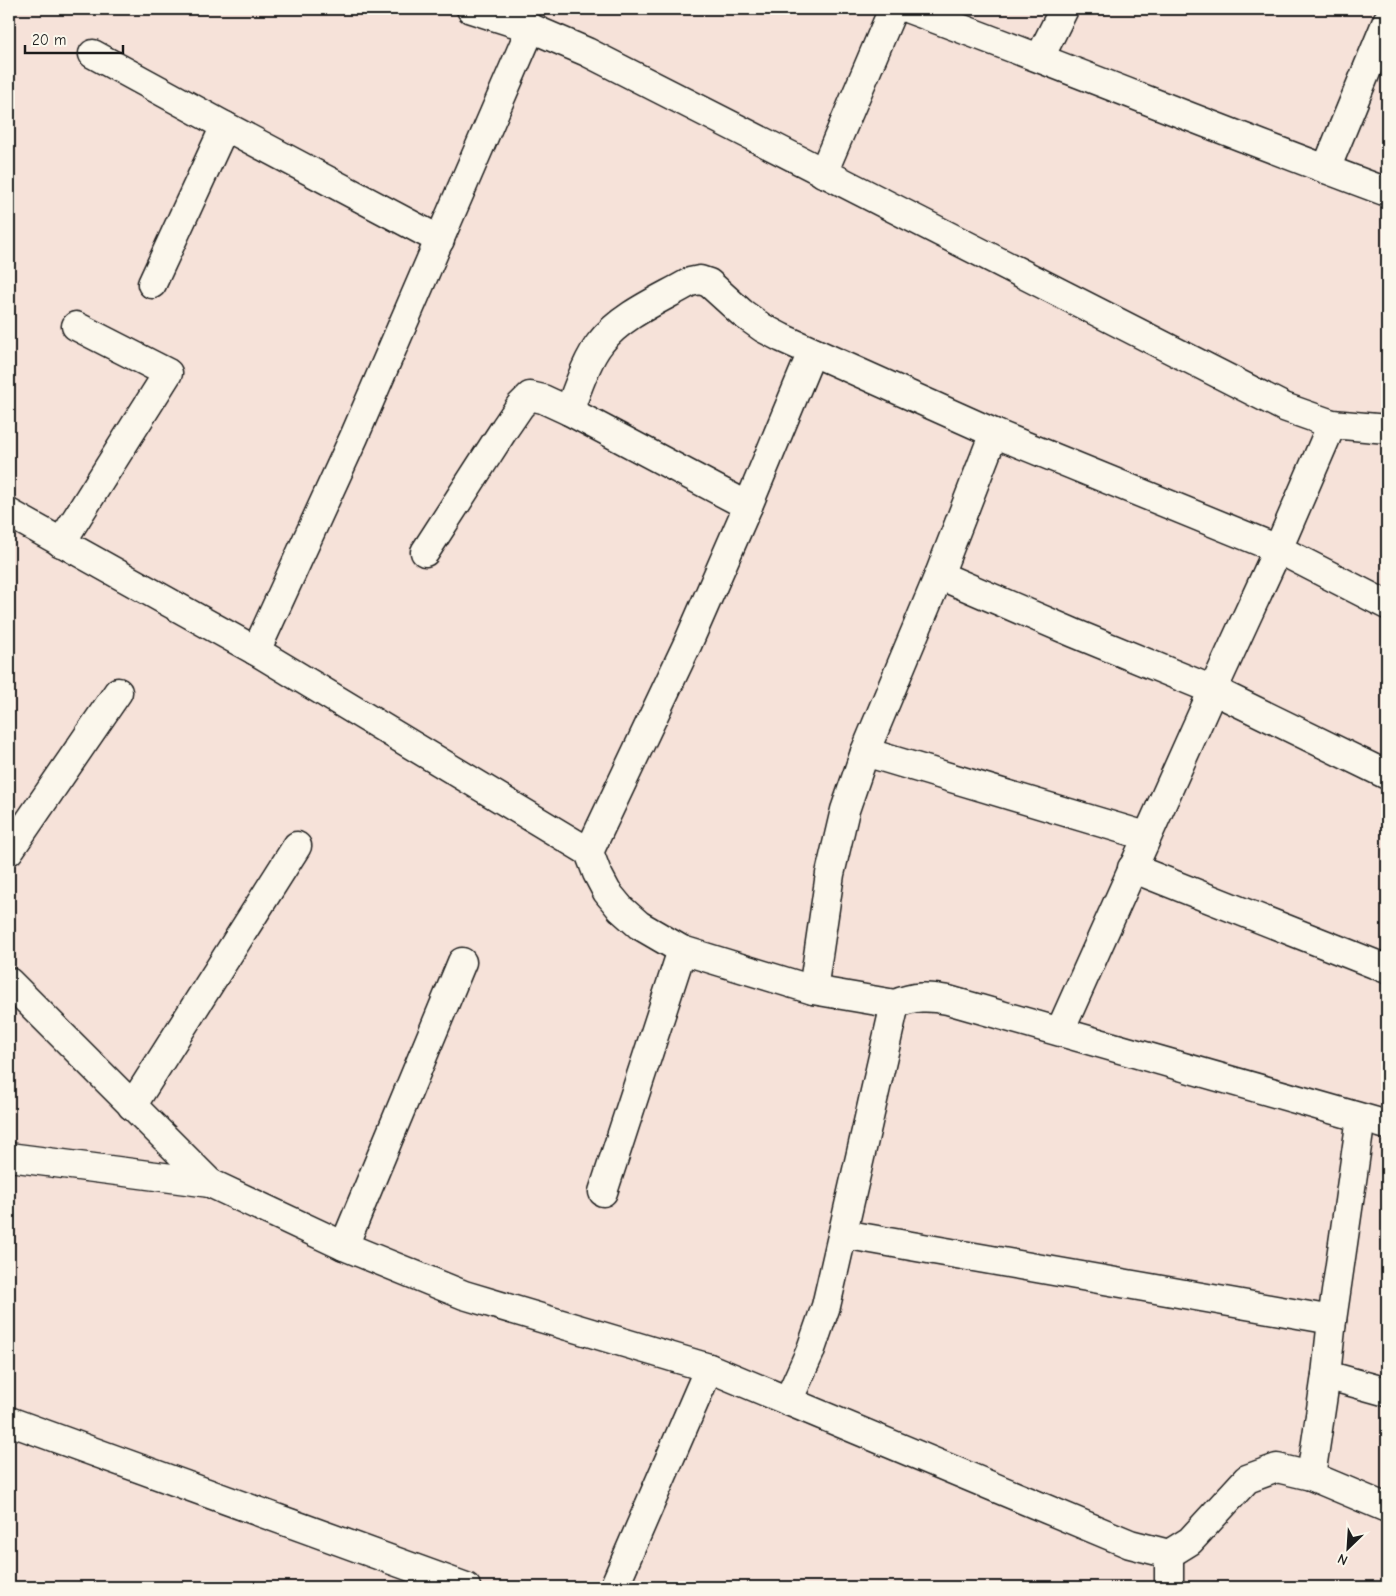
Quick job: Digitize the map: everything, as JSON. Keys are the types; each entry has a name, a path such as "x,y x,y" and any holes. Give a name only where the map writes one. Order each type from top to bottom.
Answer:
{"street":[{"path":"471,9 531,28 587,52 1284,407 1332,424 1387,429"},
{"path":"823,173 892,9"},
{"path":"909,9 1387,192"},
{"path":"1040,58 1064,9"},
{"path":"1326,169 1387,21"},
{"path":"256,652 354,437 531,28"},
{"path":"93,54 440,240"},
{"path":"152,284 225,126"},
{"path":"569,412 586,368 600,342 622,321 690,282 700,280 709,283 742,313 763,328 812,352 994,433 1278,549 1387,605"},
{"path":"61,543 168,372 76,326"},
{"path":"589,852 688,643 812,352"},
{"path":"425,552 505,428 530,396 543,399 569,412 748,506"},
{"path":"1060,1031 1146,836 1278,549 1332,424"},
{"path":"813,990 832,865 845,810 865,752 939,575 994,433"},
{"path":"9,513 256,652 589,852 596,873 603,886 621,909 639,926 682,950 813,990 894,1004 918,997 933,997 1060,1031 1387,1126"},
{"path":"939,575 1074,634 1213,690 1387,775"},
{"path":"9,850 118,692"},
{"path":"865,752 1146,836"},
{"path":"132,1106 297,846"},
{"path":"1132,868 1387,969"},
{"path":"603,1192 682,950"},
{"path":"344,1246 462,962"},
{"path":"9,982 210,1182"},
{"path":"788,1401 810,1352 826,1306 894,1004"},
{"path":"1311,1476 1360,1118"},
{"path":"9,1157 210,1182 344,1246 464,1294 709,1368 1130,1544 1169,1554 1190,1541 1247,1479 1277,1468 1311,1476 1387,1508"},
{"path":"843,1234 1332,1320"},
{"path":"614,1587 709,1368"},
{"path":"1326,1375 1387,1392"},
{"path":"9,1421 466,1587"},
{"path":"1169,1554 1169,1587"}]}
